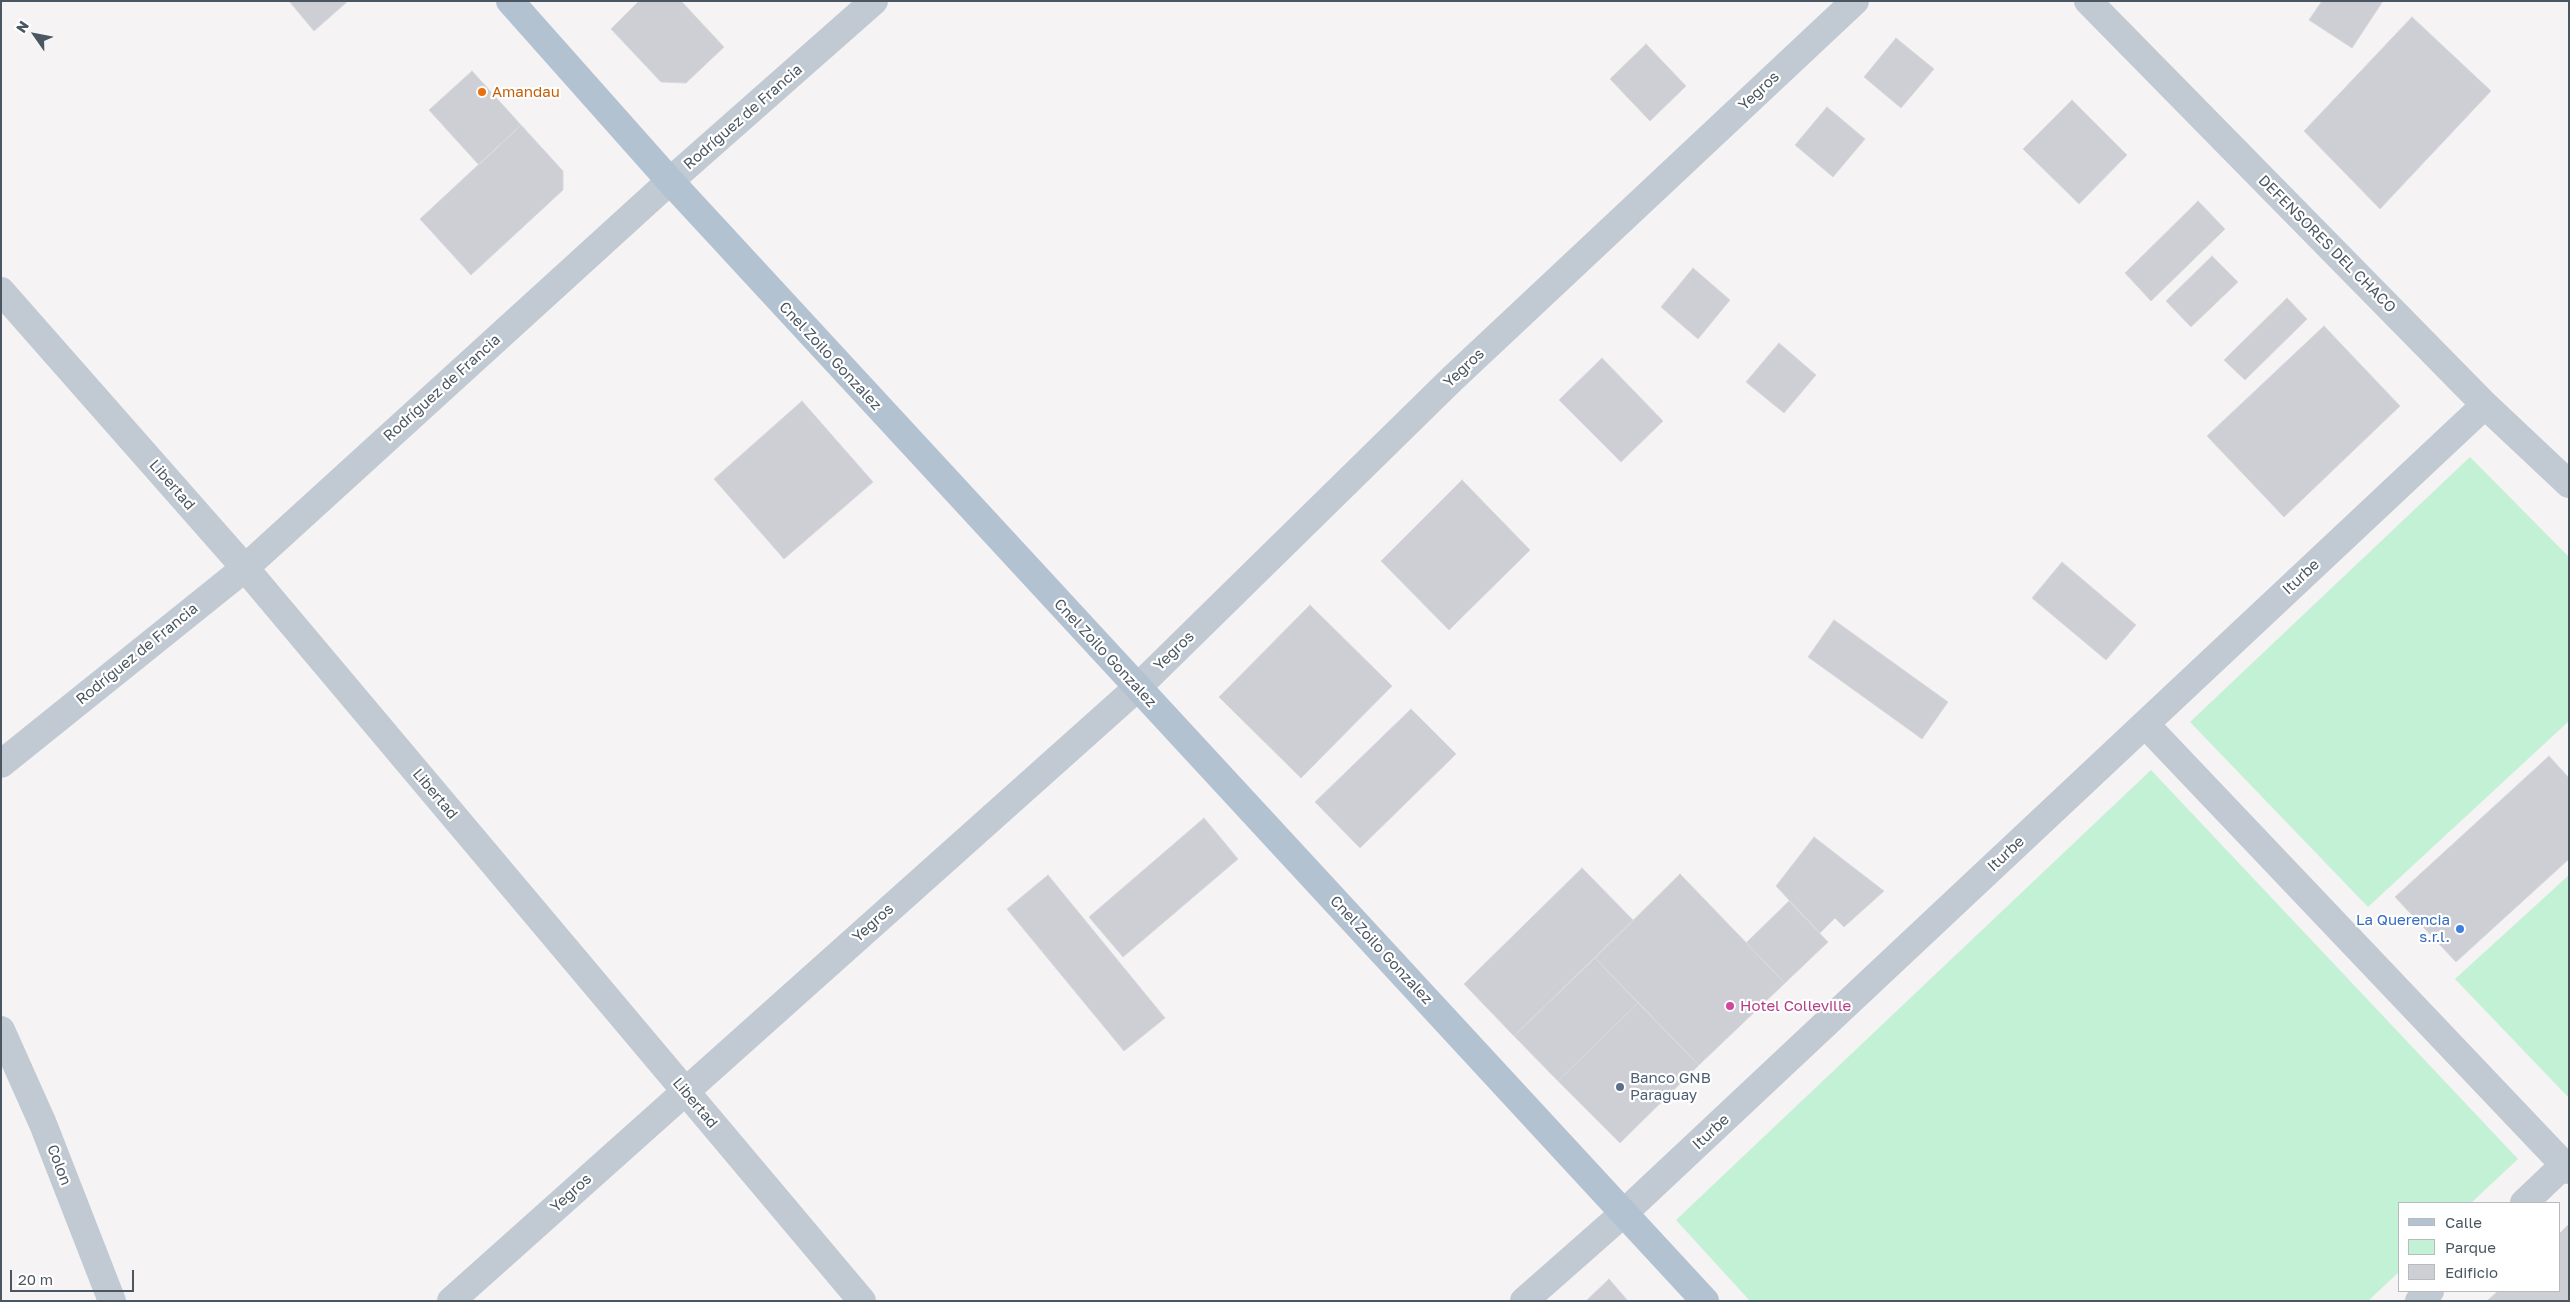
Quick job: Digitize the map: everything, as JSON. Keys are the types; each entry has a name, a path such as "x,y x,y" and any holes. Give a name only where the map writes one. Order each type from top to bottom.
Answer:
{"main road":[{"name":"Cnel Zoilo Gonzalez","path":"510,1 670,181 1137,688 1625,1212 1705,1301"}],"street":[{"name":"Rodríguez de Francia","path":"1,764 245,568 670,181 874,1"},
{"name":"Yegros","path":"451,1301 1137,688 1452,379 1855,1"},
{"name":"DEFENSORES DEL CHACO","path":"2088,1 2485,405 2565,473"},
{"name":"Libertad","path":"1,292 245,568 862,1301"},
{"name":"Iturbe","path":"1524,1301 1625,1212 2485,405"},
{"path":"2145,724 2567,1167 2525,1202"},
{"name":"Colon","path":"1,1030 43,1124 112,1301"},
{"path":"2419,1301 2429,1292"}],"green space":[{"path":"2470,457 2569,557 2569,721 2368,907 2190,722"},
{"path":"2151,770 2518,1159 2472,1202 2398,1202 2398,1273 2368,1301 1750,1301 1676,1220"},
{"path":"2569,875 2569,1098 2455,979"}],"building":[{"path":"289,1 348,1 314,31"},
{"path":"639,1 681,1 724,47 686,83 661,82 611,29"},
{"path":"2322,1 2383,1 2352,48 2309,20"},
{"path":"2412,17 2491,91 2380,209 2304,131"},
{"path":"1896,38 1934,69 1901,108 1864,77"},
{"path":"1646,44 1686,86 1650,121 1610,79"},
{"path":"472,71 521,125 479,165 429,110"},
{"path":"2072,100 2127,155 2079,204 2023,149"},
{"path":"1827,107 1865,139 1833,177 1795,145"},
{"path":"521,125 563,171 563,190 471,275 420,219"},
{"path":"2198,201 2225,229 2151,301 2125,273"},
{"path":"2212,256 2238,282 2191,327 2166,301"},
{"path":"1693,268 1730,300 1698,339 1661,307"},
{"path":"2287,298 2307,319 2245,380 2224,360"},
{"path":"2324,326 2400,406 2284,517 2207,436"},
{"path":"1779,343 1816,375 1784,413 1746,382"},
{"path":"1602,358 1663,421 1621,462 1559,400"},
{"path":"802,401 873,482 784,559 714,479"},
{"path":"1462,480 1530,550 1449,630 1381,561"},
{"path":"2062,562 2136,625 2106,660 2032,598"},
{"path":"1310,605 1392,686 1301,778 1219,697"},
{"path":"1834,620 1948,702 1922,739 1808,657"},
{"path":"1411,709 1456,754 1360,848 1315,802"},
{"path":"2549,756 2569,778 2569,859 2456,962 2395,897"},
{"path":"1204,818 1238,859 1123,957 1089,917"},
{"path":"1814,837 1884,891 1844,927 1835,918 1820,933 1776,886"},
{"path":"1582,868 1633,920 1514,1036 1464,984"},
{"path":"1680,874 1785,983 1699,1065 1595,958"},
{"path":"1048,875 1165,1018 1124,1051 1007,909"},
{"path":"1789,901 1828,942 1785,983 1746,943"},
{"path":"1595,958 1638,1003 1558,1081 1514,1036"},
{"path":"1638,1003 1699,1065 1620,1143 1558,1081"},
{"path":"2569,1224 2569,1301 2487,1301 2497,1292 2560,1292 2560,1233"},
{"path":"1609,1279 1628,1301 1586,1301"}],"place":[{"name":"Amandau","path":"482,92"},
{"name":"La Querencia s.r.l.","path":"2460,929"},
{"name":"Hotel Colleville","path":"1730,1006"},
{"name":"Banco GNB Paraguay","path":"1620,1087"}]}
